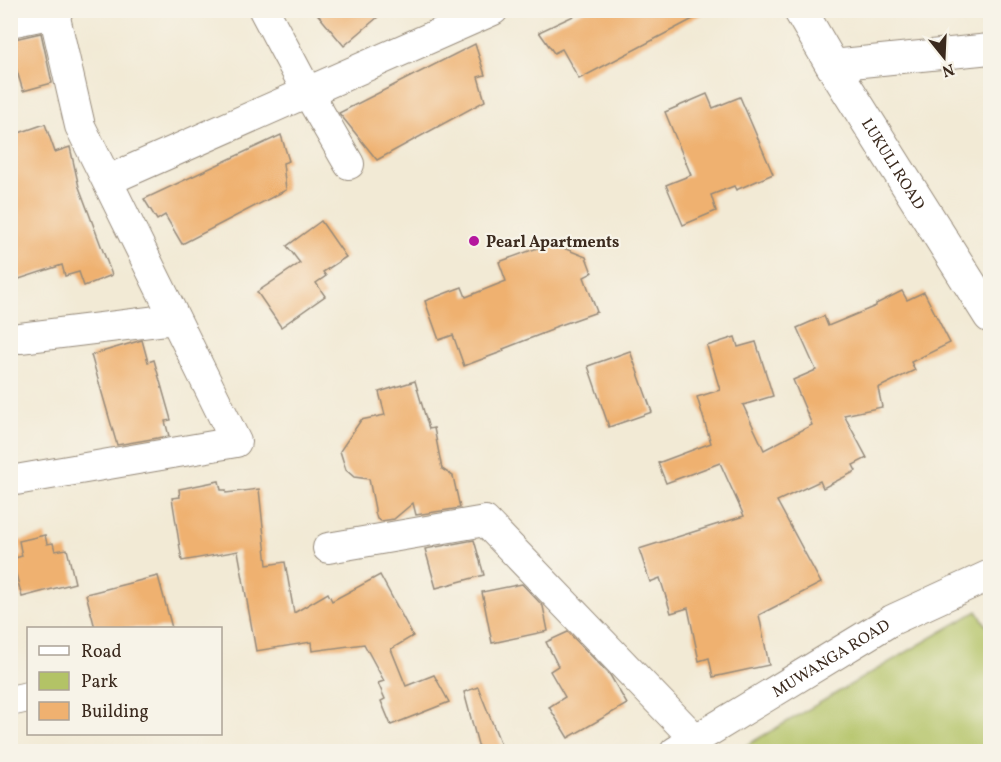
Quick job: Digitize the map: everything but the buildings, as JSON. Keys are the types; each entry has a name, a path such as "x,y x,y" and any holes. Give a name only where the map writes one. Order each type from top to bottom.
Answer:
{"street":[{"path":"264,10 349,164"},
{"path":"122,174 493,10"},
{"name":"LUKULI ROAD","path":"800,10 832,65 990,316"},
{"path":"10,22 56,12 80,126 236,442 10,482"},
{"path":"832,65 990,49"},
{"path":"20,338 174,319"},
{"path":"328,548 485,520 685,745"},
{"name":"MUWANGA ROAD","path":"685,745 892,620 990,575"},
{"path":"10,701 27,697"}],"green space":[{"path":"977,611 990,631 990,751 751,752 747,745"}],"place":[{"name":"Pearl Apartments","path":"474,241"}]}
